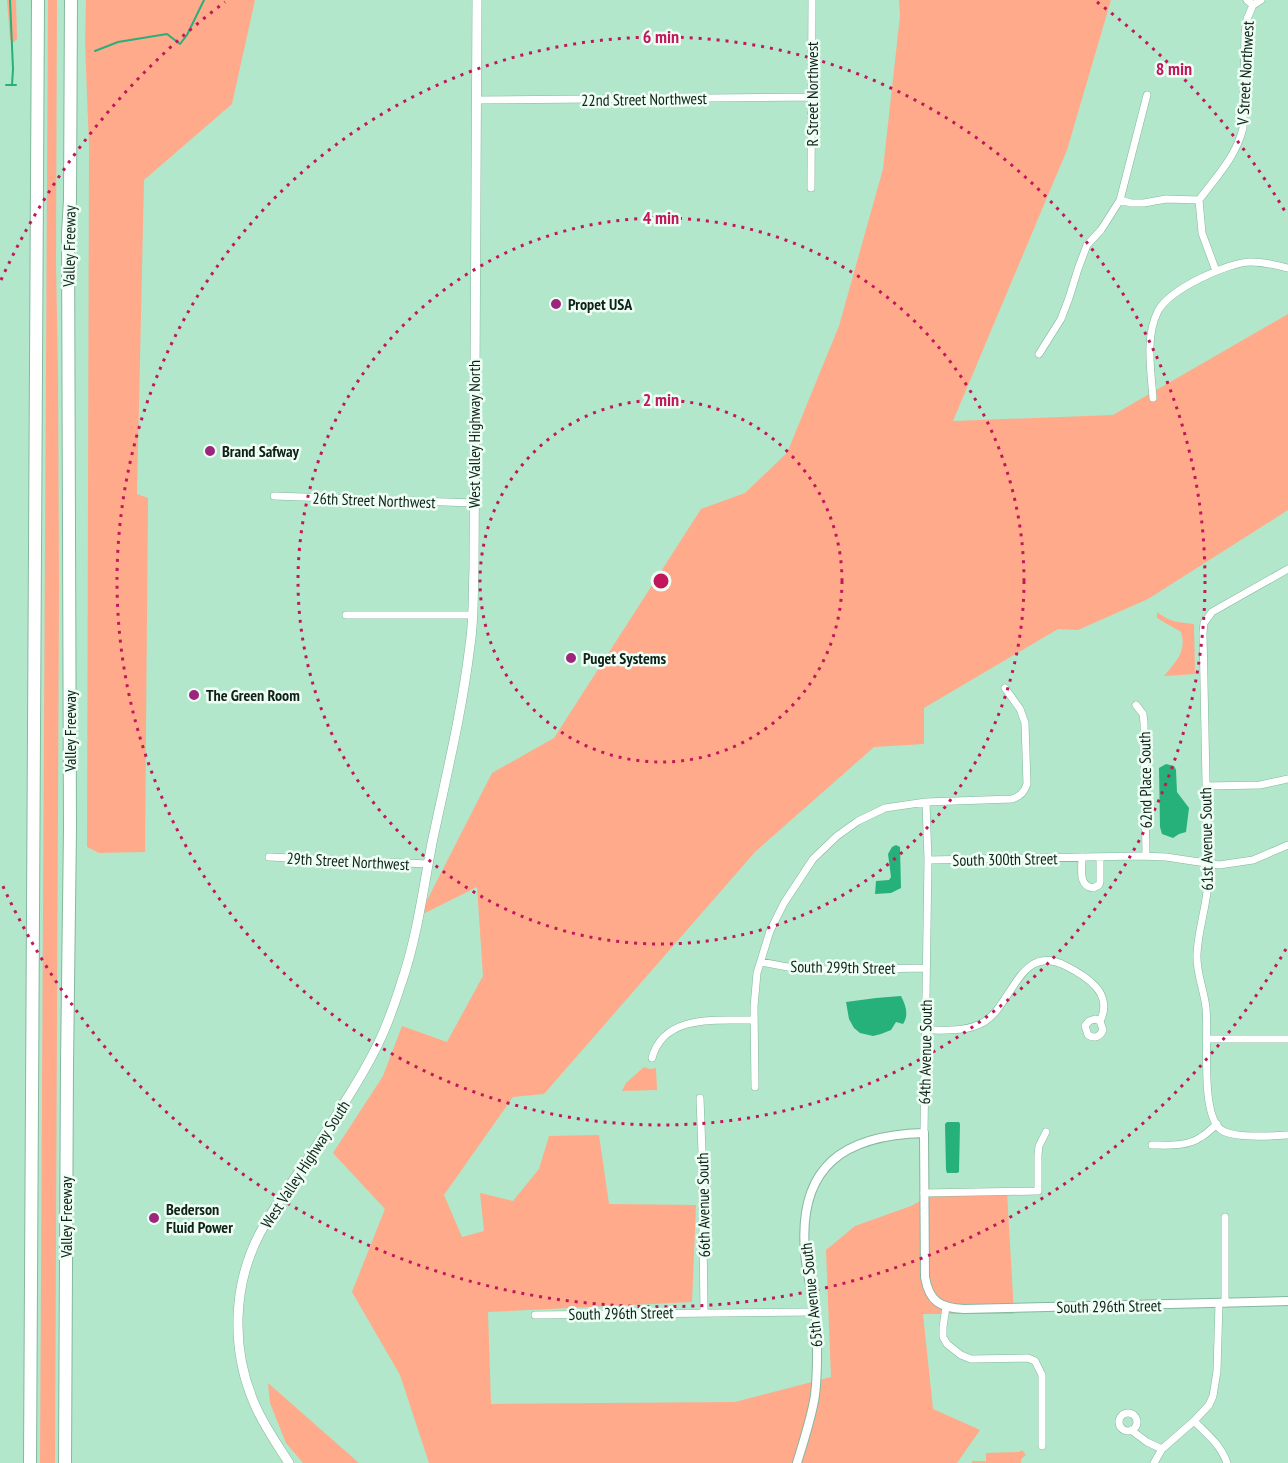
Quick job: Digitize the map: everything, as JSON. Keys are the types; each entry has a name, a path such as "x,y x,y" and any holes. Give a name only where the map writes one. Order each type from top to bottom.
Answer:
{"highway":[{"path":"32,0 37,139"},
{"name":"Valley Freeway","path":"30,1463 38,0"},
{"name":"Valley Freeway","path":"65,1463 66,1064 70,829 68,232 71,0"}],"main road":[{"name":"West Valley Highway North","path":"428,864 464,692 471,642 477,0"},
{"name":"West Valley Highway South","path":"289,1463 259,1414 244,1374 238,1327 242,1285 255,1244 271,1213 359,1080 388,1021 411,953 428,864"}],"street":[{"name":"R Street Northwest","path":"811,188 812,0"},
{"path":"1250,2 1261,0"},
{"name":"V Street Northwest","path":"1199,200 1230,159 1243,128 1245,33 1250,2"},
{"path":"1039,354 1061,319 1087,245 1101,230 1120,200 1147,95"},
{"name":"22nd Street Northwest","path":"476,100 812,97"},
{"path":"1120,200 1131,203 1166,199 1199,200 1202,233 1216,271"},
{"path":"1152,398 1150,350 1152,331 1158,310 1169,297 1216,271 1250,262 1288,268"},
{"name":"26th Street Northwest","path":"274,496 474,503"},
{"name":"61st Avenue South","path":"1216,1124 1209,1101 1206,1009 1196,955 1207,895 1208,863 1204,622 1212,612 1288,569"},
{"path":"346,615 472,615"},
{"path":"755,1087 754,1020 760,962 770,931 784,903 813,859 837,836 873,813 885,808 926,802 1012,800 1025,791 1027,784 1025,723 1020,709 1005,688"},
{"name":"62nd Place South","path":"1136,705 1143,714 1144,723 1146,856"},
{"path":"1206,786 1260,785 1288,779"},
{"name":"64th Avenue South","path":"926,802 928,860 924,1271 933,1299"},
{"name":"South 300th Street","path":"928,860 1146,856 1219,865 1253,860 1288,845"},
{"name":"South 300th Street","path":"1082,857 1083,882 1087,887 1093,888 1100,882 1100,856"},
{"name":"29th Street Northwest","path":"269,857 428,864"},
{"path":"926,1030 966,1028 983,1023 997,1010 1024,971 1036,963 1047,961 1070,968 1095,986 1104,1003 1104,1014 1100,1022"},
{"name":"South 299th Street","path":"760,962 812,970 926,968"},
{"path":"652,1058 655,1047 660,1041 685,1024 754,1020"},
{"path":"1207,1040 1288,1040"},
{"name":"66th Avenue South","path":"700,1098 704,1312"},
{"path":"1152,1145 1193,1141 1202,1137 1216,1124 1226,1132 1241,1135 1288,1135"},
{"path":"924,1193 1038,1191 1039,1146 1046,1132"},
{"name":"65th Avenue South","path":"797,1463 814,1400 817,1362 815,1312 804,1250 808,1204 816,1182 828,1164 839,1154 856,1146 889,1136 924,1133"},
{"path":"1154,1463 1162,1449 1194,1421 1214,1396 1222,1303 1224,1217"},
{"name":"South 296th Street","path":"933,1299 946,1307 964,1309 1288,1301"},
{"path":"946,1307 943,1337 947,1344 961,1356 971,1359 1028,1358 1035,1361 1042,1375 1042,1446"},
{"name":"South 296th Street","path":"535,1315 815,1312"},
{"path":"1194,1421 1216,1443 1227,1463"},
{"path":"1131,1430 1147,1442 1162,1449"}],"shaded area":[{"path":"7,0 16,0 17,39 13,43 10,39"},
{"path":"48,0 57,0 56,263 59,587 55,1463 40,1463"},
{"path":"86,0 255,0 232,104 144,180 137,494 148,498 145,852 99,853 87,847 89,147 85,42"},
{"path":"899,0 1111,0 1067,150 953,421 1113,415 1288,314 1288,510 1148,599 1078,630 1058,629 924,708 924,744 874,747 755,852 544,1094 513,1097 444,1195 462,1237 484,1231 480,1193 513,1201 539,1169 549,1136 599,1135 609,1204 696,1205 692,1302 488,1312 491,1404 735,1402 831,1377 826,1250 855,1226 911,1206 924,1199 924,1193 1007,1192 1014,1314 923,1314 933,1409 980,1430 957,1463 429,1463 400,1375 352,1292 385,1209 333,1153 383,1076 402,1026 447,1042 483,976 477,887 419,916 492,773 554,738 701,509 745,493 787,453 839,326 883,169 900,16"},
{"path":"1157,612 1171,620 1194,624 1195,674 1164,676 1173,666 1183,645 1181,632 1157,618"},
{"path":"1166,764 1174,766 1177,792 1189,808 1186,832 1173,838 1162,834 1160,827 1159,768"},
{"path":"896,845 900,847 901,888 891,893 875,894 876,881 889,880 891,877 888,854"},
{"path":"901,996 906,1017 903,1024 896,1022 891,1030 873,1036 860,1033 849,1019 846,1002"},
{"path":"644,1067 656,1068 657,1090 622,1091 626,1083"},
{"path":"959,1122 960,1124 959,1172 957,1173 947,1173 946,1170 945,1124"},
{"path":"268,1383 359,1463 303,1463 286,1443 270,1403"},
{"path":"1022,1450 1026,1455 1021,1459 1021,1463 972,1463 972,1461 986,1461 986,1453"}],"waterway":[{"path":"10,0 12,85"},
{"path":"95,51 118,42 167,34 180,44 187,35 204,0"},
{"path":"6,85 16,85"}],"place":[{"name":"Propet USA","path":"556,304"},
{"name":"Brand Safway","path":"210,451"},
{"name":"Puget Systems","path":"571,658"},
{"name":"The Green Room","path":"194,695"},
{"name":"Bederson Fluid Power","path":"154,1218"}]}
